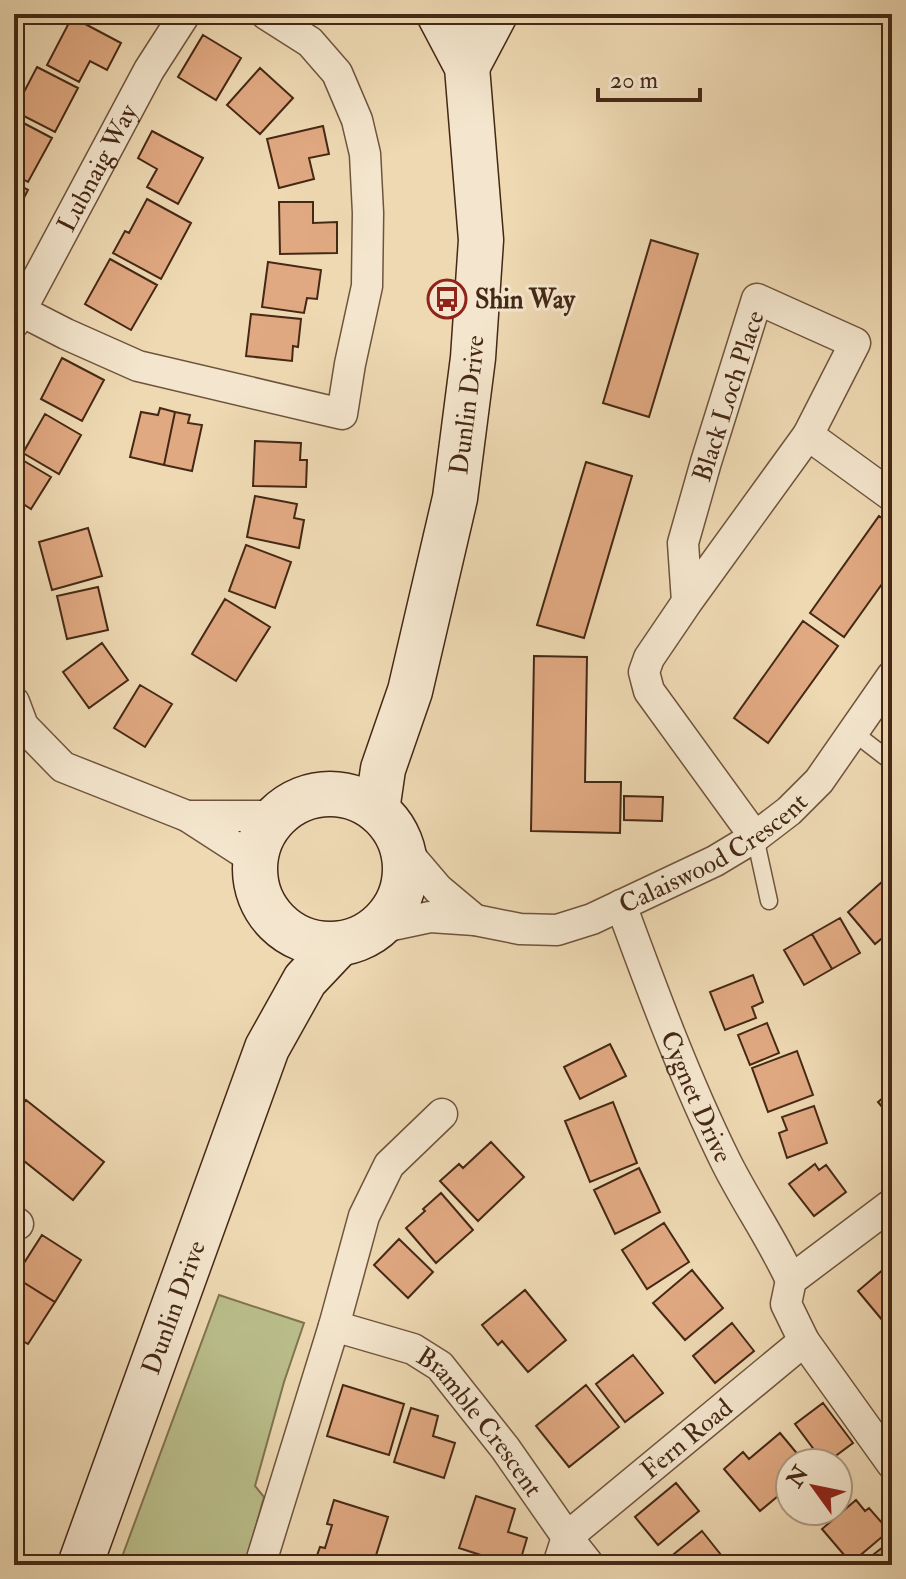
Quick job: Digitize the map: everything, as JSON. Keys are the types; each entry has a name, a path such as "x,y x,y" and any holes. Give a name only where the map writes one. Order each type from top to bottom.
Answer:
{"street":[{"name":"Lubnaig Way","path":"17,317 149,70 185,14"},
{"path":"17,317 66,334 138,366 342,414 367,286 365,154 357,120 337,73 310,42 266,14"},
{"name":"Dunlin Drive","path":"377,810 383,769 410,691 455,498 473,358 481,240 467,67 439,14"},
{"path":"467,67 495,14"},
{"name":"Black Loch Place","path":"687,602 683,543 757,299 855,343 808,435 687,602 649,658 644,672 649,691 755,837"},
{"path":"808,435 892,496"},
{"name":"Calaiswood Crescent","path":"358,936 430,917 475,920 520,929 557,930 592,919 715,861 755,837 789,811 819,781 892,676"},
{"name":"Dunlin Drive","path":"276,816 295,802 317,794 356,756 410,691"},
{"path":"14,702 23,726 63,767 187,816 255,860"},
{"path":"317,794 339,794 359,799 377,810 393,827 403,848 438,889 475,920"},
{"path":"187,816 276,816"},
{"path":"276,816 262,836 255,860 256,883 264,906 279,925 297,937 317,944 358,936"},
{"name":"Dunlin Drive","path":"80,1565 267,1048 305,980 392,912 402,893 406,870 403,848"},
{"name":"Cygnet Drive","path":"621,905 703,1114 727,1165 791,1280"},
{"name":"Dunlin Drive","path":"267,1048 278,970 279,925"},
{"path":"260,1565 334,1326 364,1216 389,1165 442,1114"},
{"path":"892,1204 791,1280 786,1304 804,1341 892,1464"},
{"name":"Bramble Crescent","path":"334,1326 413,1349 440,1366 505,1448 563,1551 589,1565"},
{"name":"Fern Road","path":"563,1551 804,1341"}],"lane":[{"path":"853,732 892,762"},
{"path":"755,837 769,901"}],"green space":[{"path":"219,1295 304,1323 255,1486 264,1497 245,1565 119,1565"}],"building":[{"path":"72,17 121,43 107,70 90,61 79,82 47,65"},
{"path":"203,35 241,58 216,100 178,77"},
{"path":"37,67 78,88 55,132 14,111"},
{"path":"260,68 293,98 260,134 227,105"},
{"path":"14,118 52,138 28,182 14,174"},
{"path":"323,126 329,154 309,158 314,179 279,188 267,139"},
{"path":"152,131 203,158 178,204 147,187 157,169 138,158"},
{"path":"14,182 28,190 14,217"},
{"path":"147,199 191,223 161,279 113,253 125,231 129,233"},
{"path":"279,202 313,202 313,223 337,222 337,253 280,254"},
{"path":"651,240 698,254 649,417 603,403"},
{"path":"110,259 157,285 131,330 85,304"},
{"path":"268,262 321,270 317,299 307,298 304,313 262,307"},
{"path":"251,314 301,319 298,347 293,346 292,361 246,356"},
{"path":"62,358 104,380 82,421 41,399"},
{"path":"160,408 175,412 164,465 130,457 141,412 158,415"},
{"path":"175,412 190,415 188,423 202,425 192,471 164,465"},
{"path":"45,414 81,435 59,474 23,453"},
{"path":"255,441 301,443 300,460 307,460 306,487 253,486"},
{"path":"14,455 51,477 31,509 14,498"},
{"path":"586,462 632,476 584,638 537,625"},
{"path":"255,496 297,504 294,518 304,520 299,548 247,537"},
{"path":"879,516 892,525 892,570 844,637 810,613"},
{"path":"88,528 102,576 52,590 39,542"},
{"path":"246,545 291,562 275,608 229,591"},
{"path":"98,587 108,630 67,639 57,596"},
{"path":"225,599 270,627 236,681 192,654"},
{"path":"803,621 838,646 768,743 734,718"},
{"path":"102,643 128,680 89,708 63,672"},
{"path":"534,656 587,657 585,782 621,782 620,833 531,831"},
{"path":"140,685 172,704 145,747 114,728"},
{"path":"624,796 663,797 662,821 624,820"},
{"path":"883,881 892,892 892,930 875,944 848,912"},
{"path":"840,918 860,953 832,969 812,934"},
{"path":"812,934 832,969 804,985 784,950"},
{"path":"753,975 763,1002 752,1007 756,1018 725,1030 710,992"},
{"path":"767,1023 779,1053 750,1065 738,1035"},
{"path":"610,1044 626,1076 580,1099 564,1067"},
{"path":"797,1051 813,1095 768,1112 752,1068"},
{"path":"892,1090 892,1119 878,1102"},
{"path":"26,1100 104,1162 73,1200 14,1153 14,1114"},
{"path":"613,1102 637,1163 590,1182 565,1121"},
{"path":"814,1106 827,1143 787,1158 779,1133 787,1130 782,1117"},
{"path":"491,1142 524,1177 478,1221 440,1181 459,1164 463,1168"},
{"path":"815,1164 819,1170 826,1165 846,1192 814,1216 789,1184"},
{"path":"639,1168 660,1212 615,1234 594,1190"},
{"path":"441,1193 473,1230 436,1263 406,1228"},
{"path":"664,1223 689,1262 647,1289 622,1250"},
{"path":"42,1235 81,1260 55,1302 15,1277"},
{"path":"399,1239 433,1272 408,1298 374,1265"},
{"path":"892,1262 892,1314 883,1321 858,1291"},
{"path":"692,1270 723,1308 685,1340 653,1303"},
{"path":"15,1277 55,1302 28,1344 14,1336"},
{"path":"525,1290 566,1340 528,1372 502,1341 498,1345 482,1325"},
{"path":"732,1323 754,1351 715,1383 693,1356"},
{"path":"633,1355 663,1393 625,1422 596,1384"},
{"path":"343,1385 404,1404 389,1455 327,1436"},
{"path":"586,1385 619,1427 569,1467 536,1426"},
{"path":"823,1403 853,1443 848,1447 812,1447 795,1424"},
{"path":"411,1408 438,1416 433,1436 455,1443 444,1478 394,1462"},
{"path":"780,1433 792,1447 774,1447 774,1499 760,1511 724,1469 743,1452 749,1459"},
{"path":"676,1483 699,1511 658,1545 635,1517"},
{"path":"476,1496 515,1509 508,1532 527,1538 519,1565 459,1548"},
{"path":"334,1500 388,1517 373,1565 327,1565 315,1561 320,1547 325,1548 332,1525 327,1524"},
{"path":"856,1500 865,1511 869,1508 889,1531 851,1563 822,1529 854,1527"},
{"path":"702,1531 729,1565 663,1563"},
{"path":"892,1540 892,1565 860,1565"},
{"path":"464,1557 490,1565 462,1565"}],"place":[{"name":"Shin Way","path":"447,299"}]}
